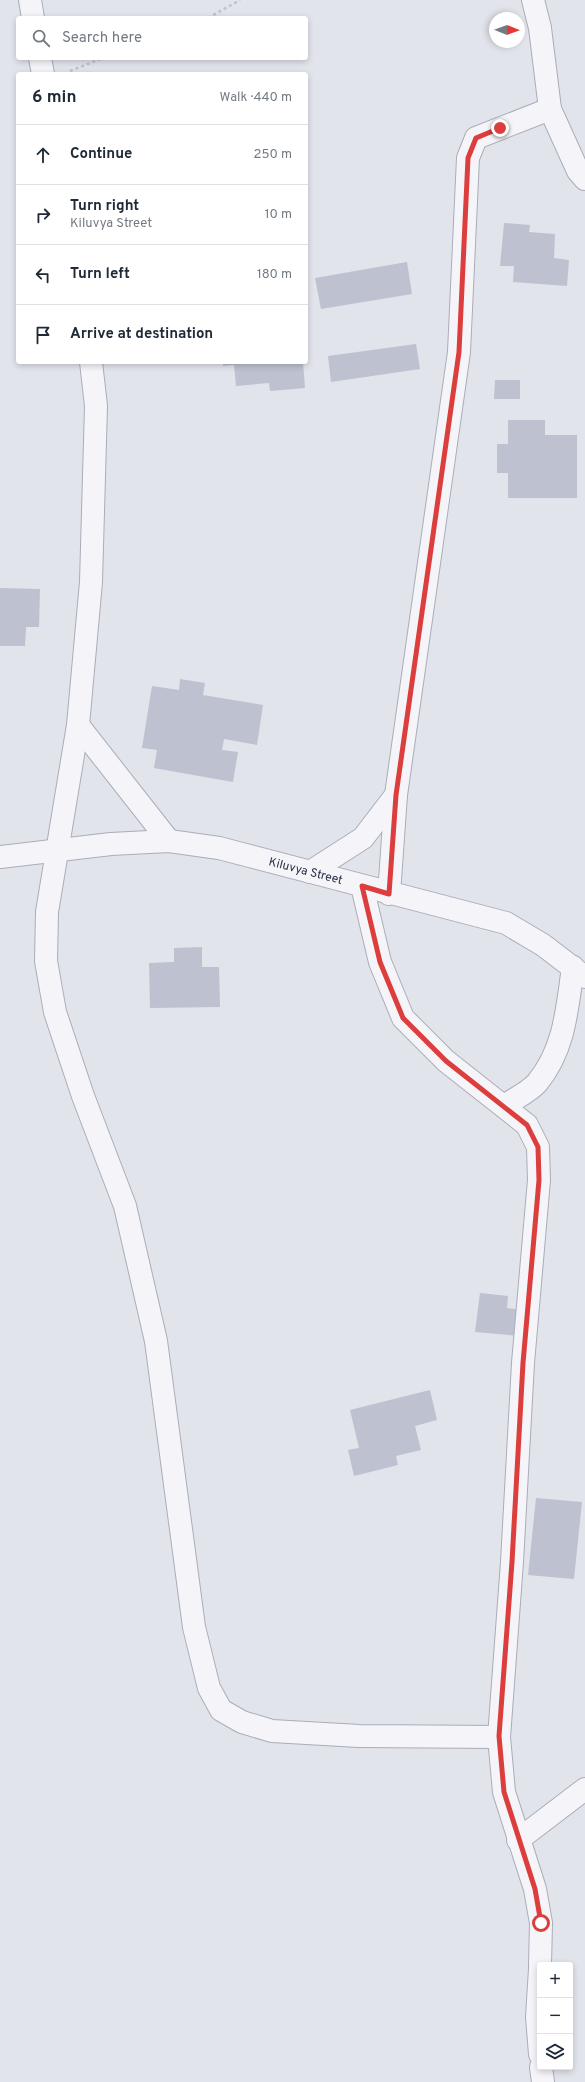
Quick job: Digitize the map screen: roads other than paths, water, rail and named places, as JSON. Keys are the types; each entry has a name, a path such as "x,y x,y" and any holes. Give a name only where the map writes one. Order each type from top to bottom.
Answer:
{"street":[{"path":"30,0 34,16"},
{"path":"533,0 540,28 550,109 578,172 585,179"},
{"path":"40,60 43,72"},
{"path":"389,894 396,795 459,352 468,158 476,138 550,109"},
{"path":"91,364 96,406 91,582 78,725 56,850 47,912 46,961 55,1012 83,1096 125,1206 156,1341 194,1627 209,1688 221,1710 242,1722 272,1731 359,1736 499,1736"},
{"path":"78,725 169,841"},
{"path":"310,872 363,838 396,795"},
{"name":"Kiluvya Street","path":"0,857 111,844 169,841 219,848 389,894 506,923 543,945 579,972"},
{"path":"362,886 380,962 403,1018 446,1061 527,1125 538,1147 539,1180 523,1363 512,1562 499,1736 504,1792 518,1840 535,1889 541,1923 540,1962"},
{"path":"504,1106 536,1084 556,1053 579,972"},
{"path":"518,1840 585,1789"},
{"path":"538,1998 537,2017 538,2034"},
{"path":"541,2070 542,2082"}]}
